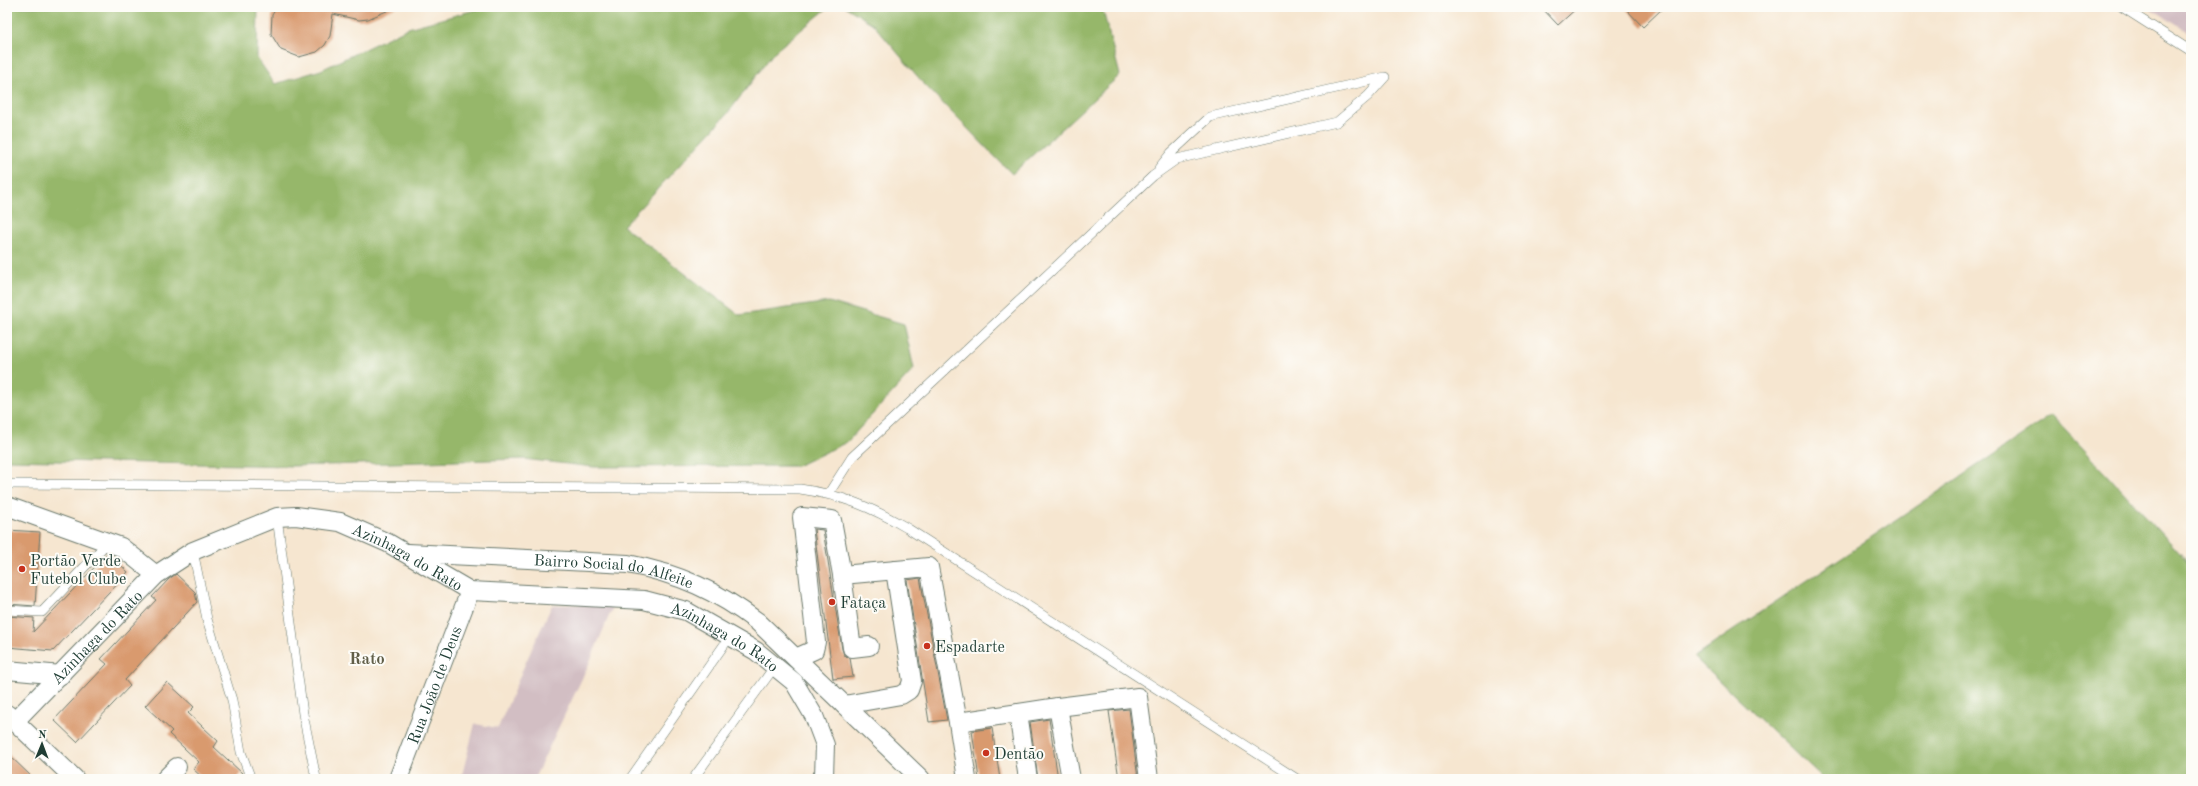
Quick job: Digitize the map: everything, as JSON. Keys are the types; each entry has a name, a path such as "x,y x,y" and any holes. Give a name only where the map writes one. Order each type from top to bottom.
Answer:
{"street":[{"path":"7,506 121,547 156,575"},
{"name":"Azinhaga do Rato","path":"11,718 61,675 156,575 193,551 277,517 296,516 340,522 405,553 470,591 644,600 686,611 756,650 794,682 814,716 825,745 824,776 820,779"},
{"path":"796,658 814,650 816,642 802,517 832,520 842,575 852,648 869,646"},
{"name":"Bairro Social do Alfeite","path":"405,553 628,564 657,570 700,586 731,602 758,622 921,779"},
{"path":"842,575 929,566 967,779"},
{"path":"844,705 901,695 909,690 912,681 895,570"},
{"name":"Rua João de Deus","path":"398,779 470,591"},
{"path":"7,670 61,675"},
{"path":"958,722 1138,697 1149,779"},
{"path":"1058,707 1071,779"},
{"path":"1018,713 1028,779"},
{"path":"11,718 75,779"}],"lane":[{"path":"2122,7 2191,51"},
{"path":"829,493 852,457 1153,176 1177,159 1337,122 1368,96 1385,77 1210,117 1171,153 1153,176"},
{"path":"7,484 800,489 829,493 878,512 907,528 1297,779"},
{"path":"277,517 303,714 316,778"},
{"path":"7,610 42,612 108,542"},
{"path":"193,551 208,619 232,700 241,752 251,779"},
{"path":"630,779 731,635"},
{"path":"693,779 775,666"}],"shaded area":[{"path":"2148,7 2191,7 2191,34"},
{"path":"614,604 588,666 534,779 461,779 475,724 498,728 552,605"}],"green space":[{"path":"7,7 258,7 257,58 275,84 321,70 408,28 486,7 829,7 774,52 728,113 623,226 739,315 829,302 904,324 914,369 847,442 797,466 594,467 523,459 294,466 7,460"},
{"path":"846,7 1102,7 1120,75 1012,174 924,84 873,24"},
{"path":"2052,415 2191,565 2191,779 1823,779 1694,657"}],"building":[{"path":"277,7 396,7 368,19 359,20 333,14 330,36 325,45 317,52 299,57 281,50 271,34 272,15"},
{"path":"1541,7 1578,7 1558,25"},
{"path":"1624,7 1664,7 1643,27"},
{"name":"Fataça","path":"814,529 823,530 842,649 844,655 850,658 853,677 833,679"},
{"name":"Portão Verde Futebol Clube","path":"7,530 40,532 35,606 7,604"},
{"path":"108,553 128,572 53,651 7,647 7,616 34,618 33,632"},
{"path":"176,574 195,592 197,602 125,680 130,686 77,742 54,720 107,664 101,659 156,600 152,597 169,579"},
{"name":"Espadarte","path":"920,578 947,720 929,722 907,580"},
{"path":"167,682 194,707 188,713 218,741 214,747 242,773 236,779 204,779 193,769 199,762 169,734 172,731 145,706"},
{"path":"1129,709 1138,779 1119,779 1109,711"},
{"path":"1049,719 1058,779 1038,779 1030,722"},
{"name":"Dentão","path":"992,728 1000,779 979,779 972,731"},
{"path":"7,753 34,779 7,779"}],"place":[{"name":"Portão Verde Futebol Clube","path":"22,569"},
{"name":"Fataça","path":"832,602"},
{"name":"Espadarte","path":"927,646"},
{"name":"Dentão","path":"986,753"}],"district":[{"name":"Rato","path":"367,658"}]}
